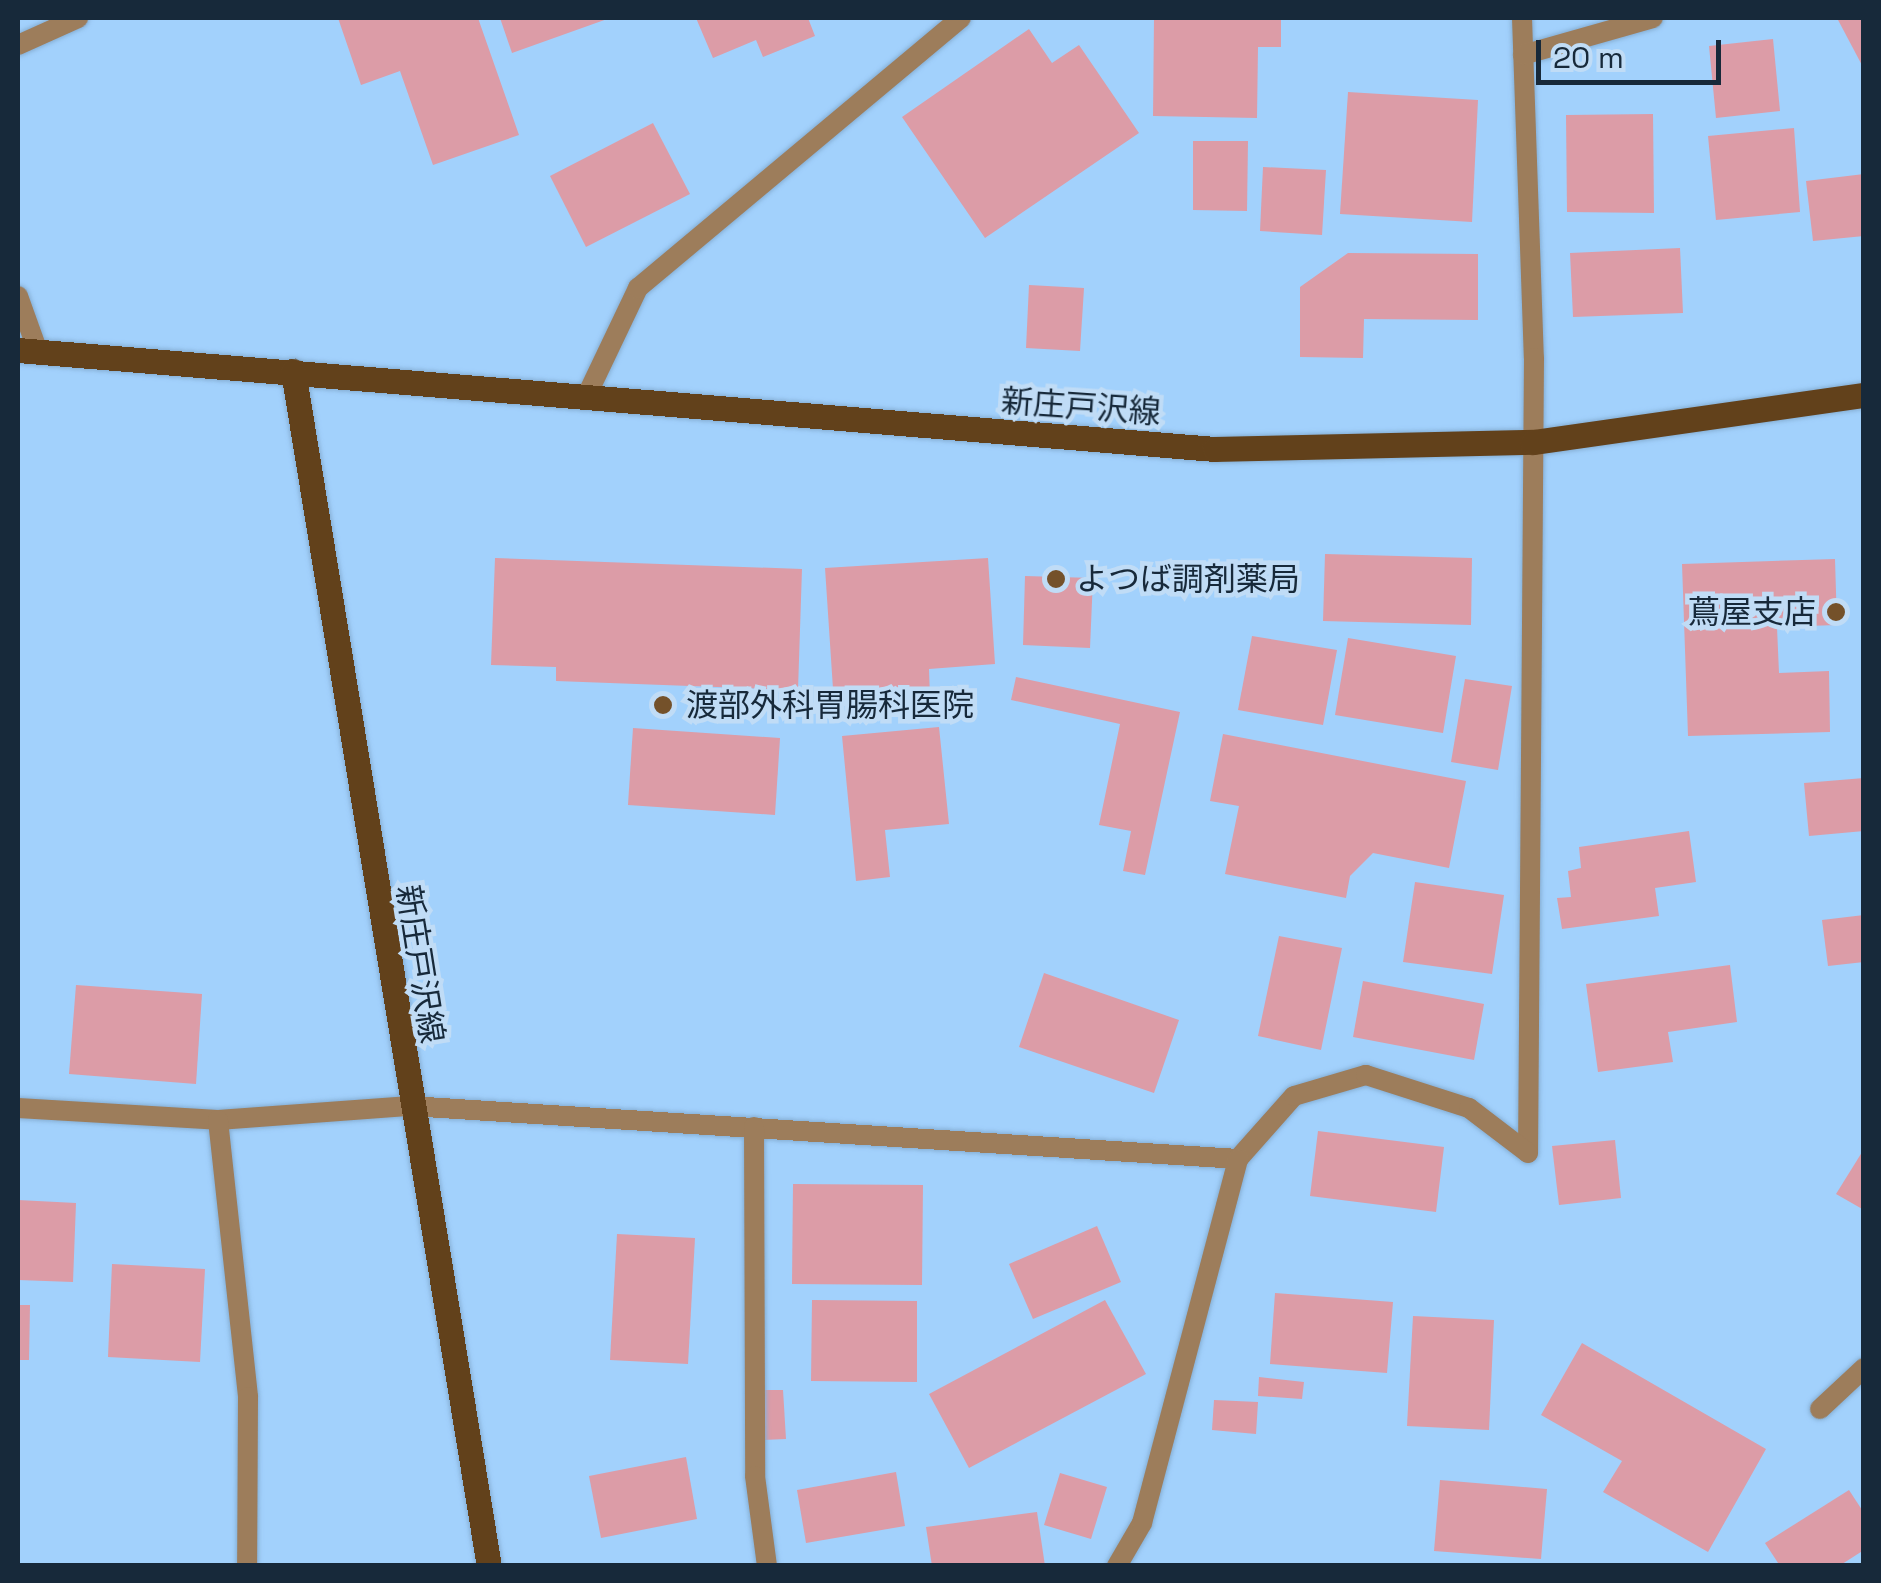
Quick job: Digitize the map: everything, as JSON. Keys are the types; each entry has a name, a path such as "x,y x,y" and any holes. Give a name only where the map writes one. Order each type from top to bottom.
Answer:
{"main road":[{"name":"新庄戸沢線","path":"28,351 1215,449 1533,442 1864,395"},
{"name":"新庄戸沢線","path":"293,371 410,1106 489,1566"}],"street":[{"path":"18,45 78,18"},
{"path":"587,395 638,288 962,18"},
{"path":"1117,1566 1142,1523 1238,1159 1294,1096 1366,1076 1469,1108 1528,1153 1533,442 1522,18"},
{"path":"1523,55 1652,18"},
{"path":"18,296 28,351"},
{"path":"18,1108 218,1120 410,1106 1238,1159"},
{"path":"218,1120 248,1397 247,1566"},
{"path":"754,1128 755,1476 767,1566"},
{"path":"1820,1409 1864,1368"}],"building":[{"path":"338,18 478,18 519,135 433,165 400,71 361,85"},
{"path":"500,18 610,18 512,53"},
{"path":"696,18 808,18 815,36 763,57 756,40 713,58"},
{"path":"1154,18 1281,18 1281,47 1258,47 1257,118 1153,116"},
{"path":"1837,18 1864,18 1864,69"},
{"path":"1029,29 1052,63 1079,45 1139,133 985,238 902,117"},
{"path":"1773,39 1780,111 1716,118 1709,46"},
{"path":"1348,92 1478,100 1472,222 1340,214"},
{"path":"1653,114 1654,213 1567,212 1566,115"},
{"path":"653,123 690,194 586,247 550,176"},
{"path":"1794,128 1800,212 1716,220 1708,136"},
{"path":"1193,141 1248,141 1247,211 1193,210"},
{"path":"1263,167 1326,170 1322,235 1260,231"},
{"path":"1864,174 1864,236 1813,241 1806,181"},
{"path":"1680,248 1683,313 1573,317 1570,253"},
{"path":"1348,253 1478,254 1478,320 1364,319 1363,358 1300,357 1300,287"},
{"path":"1029,285 1084,288 1080,351 1026,348"},
{"path":"1325,554 1472,558 1471,625 1323,621"},
{"path":"495,558 802,569 798,690 556,681 556,667 491,665"},
{"path":"988,558 995,664 929,669 930,698 834,704 825,568"},
{"path":"1835,559 1837,625 1777,627 1779,673 1829,671 1830,732 1688,736 1682,564"},
{"path":"1025,576 1093,578 1090,648 1023,645"},
{"path":"1252,636 1337,650 1323,725 1238,710"},
{"path":"1348,638 1456,656 1443,733 1335,715"},
{"path":"1016,677 1180,712 1145,875 1123,871 1131,831 1099,825 1120,724 1011,700"},
{"path":"1465,679 1512,686 1498,770 1451,762"},
{"path":"939,727 949,824 885,830 890,877 856,881 842,736"},
{"path":"633,728 780,738 775,815 628,805"},
{"path":"1223,734 1466,781 1449,868 1373,853 1350,876 1346,898 1225,874 1239,806 1210,801"},
{"path":"1864,778 1864,831 1809,836 1804,783"},
{"path":"1689,831 1696,882 1655,888 1659,916 1562,929 1557,898 1571,897 1568,871 1581,868 1579,847"},
{"path":"1415,882 1504,895 1492,974 1403,962"},
{"path":"1864,915 1864,962 1828,966 1822,920"},
{"path":"1279,936 1342,948 1321,1050 1258,1036"},
{"path":"1730,965 1737,1022 1668,1032 1673,1062 1598,1072 1586,984"},
{"path":"1044,973 1179,1020 1154,1093 1019,1047"},
{"path":"1363,981 1484,1004 1474,1060 1353,1037"},
{"path":"76,985 202,994 196,1084 69,1074"},
{"path":"1318,1131 1444,1147 1436,1212 1310,1196"},
{"path":"1615,1140 1621,1198 1559,1205 1552,1146"},
{"path":"1864,1149 1864,1210 1836,1194"},
{"path":"793,1184 923,1185 922,1285 792,1284"},
{"path":"18,1200 76,1203 73,1282 18,1280"},
{"path":"1097,1226 1121,1282 1033,1319 1009,1264"},
{"path":"617,1234 695,1238 688,1364 610,1360"},
{"path":"112,1264 205,1269 200,1362 108,1357"},
{"path":"1275,1293 1393,1302 1387,1373 1270,1364"},
{"path":"812,1300 917,1301 917,1382 811,1381"},
{"path":"1105,1300 1146,1374 969,1468 929,1394"},
{"path":"18,1305 30,1305 29,1360 18,1360"},
{"path":"1413,1316 1494,1320 1489,1430 1407,1426"},
{"path":"1582,1343 1766,1449 1708,1552 1603,1492 1622,1461 1541,1415"},
{"path":"1259,1377 1304,1382 1302,1399 1258,1396"},
{"path":"762,1390 783,1390 786,1439 763,1440"},
{"path":"1214,1400 1258,1402 1256,1434 1212,1430"},
{"path":"686,1457 697,1519 601,1538 589,1476"},
{"path":"896,1472 905,1526 806,1543 797,1490"},
{"path":"1060,1473 1107,1487 1091,1539 1044,1525"},
{"path":"1440,1480 1547,1489 1541,1559 1434,1551"},
{"path":"1849,1490 1864,1513 1864,1550 1839,1566 1780,1566 1765,1543"},
{"path":"1037,1512 1045,1566 932,1566 926,1527"}],"place":[{"name":"よつば調剤薬局","path":"1056,579"},
{"name":"蔦屋支店","path":"1836,612"},
{"name":"渡部外科胃腸科医院","path":"663,705"}]}
